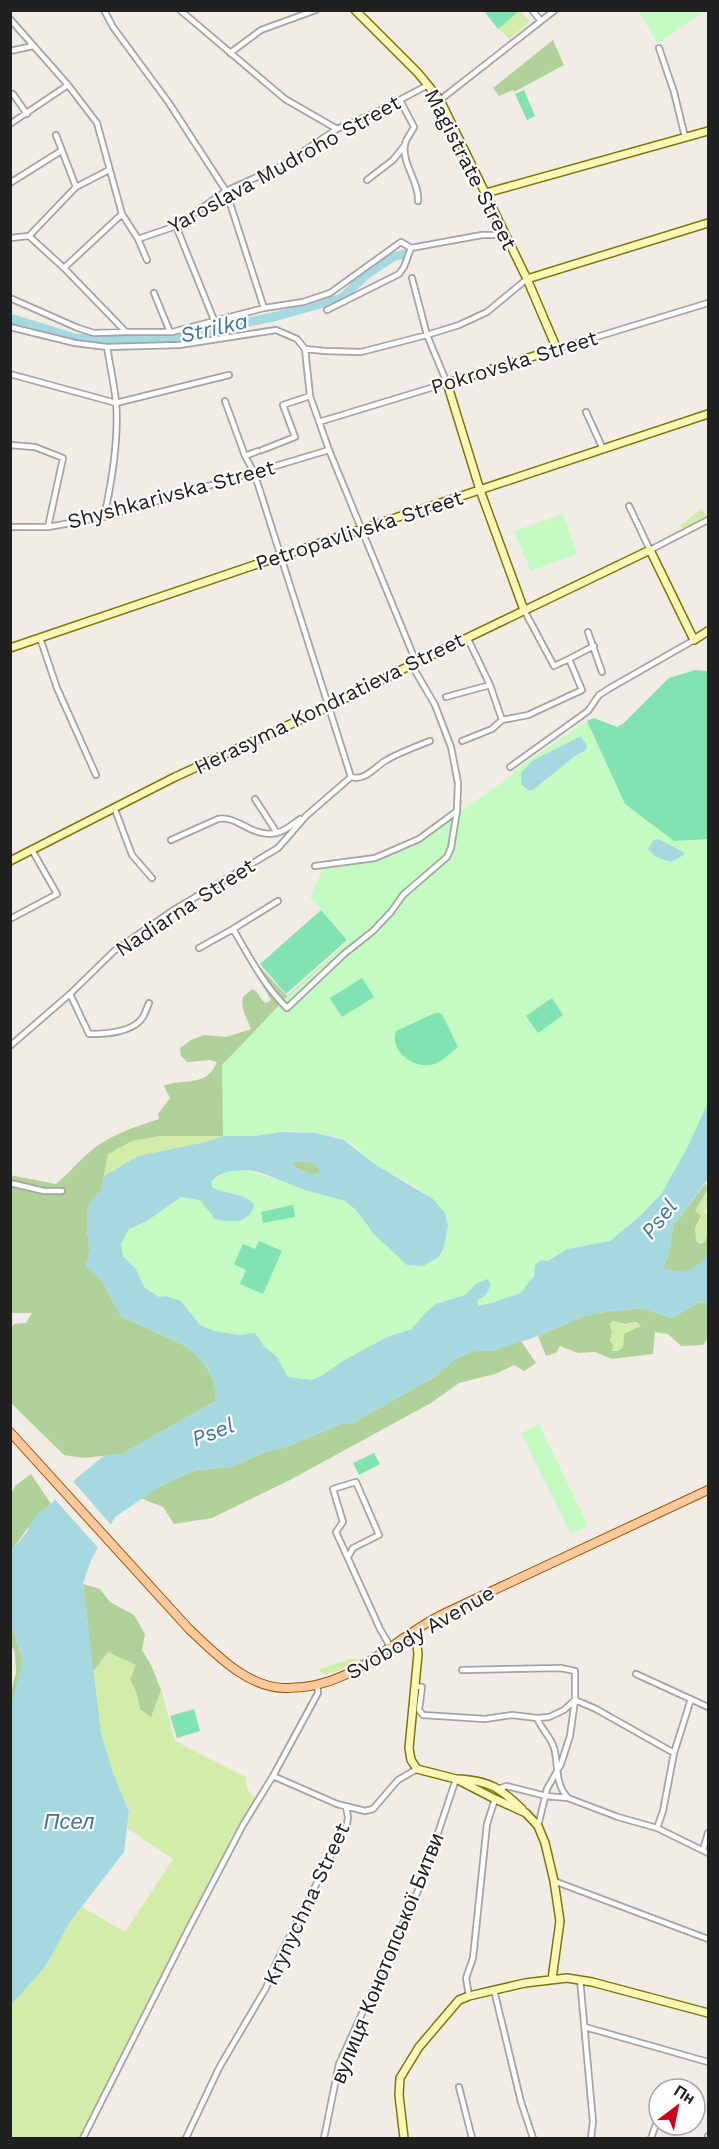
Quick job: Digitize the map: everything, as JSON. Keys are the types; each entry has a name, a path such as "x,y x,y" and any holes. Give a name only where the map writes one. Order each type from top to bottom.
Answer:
{"main road":[{"name":"Svobody Avenue","path":"10,1432 189,1629 237,1670 257,1681 273,1686 293,1688 317,1684 351,1673 438,1617 708,1490"}],"street":[{"path":"104,10 113,27 169,103 226,191 264,308"},
{"path":"180,10 285,99 338,129"},
{"path":"230,53 261,30 316,10"},
{"name":"Magistrate Street","path":"355,10 429,85 440,100 527,279 556,349"},
{"path":"532,10 541,21"},
{"path":"440,100 555,10"},
{"path":"10,19 68,85 97,123 122,214 138,239 147,260"},
{"path":"10,51 33,46"},
{"path":"659,48 685,137"},
{"path":"10,124 68,85"},
{"name":"Yaroslava Mudroho Street","path":"138,239 176,226 226,191 281,166 338,129 429,85"},
{"path":"10,96 13,94 27,114"},
{"path":"368,180 393,160 405,145 414,127 400,100"},
{"path":"486,193 708,131"},
{"path":"56,135 76,187"},
{"path":"405,145 418,201"},
{"path":"10,183 61,151"},
{"path":"10,238 29,236 76,187 109,170"},
{"path":"64,268 122,214"},
{"path":"305,349 361,352 459,325 487,312 527,279 708,223"},
{"path":"176,226 214,320"},
{"path":"10,298 94,333 170,332 264,308 303,302 330,293 401,242 411,248 482,235 506,235"},
{"path":"29,236 64,268 126,332"},
{"path":"327,310 399,274 411,248"},
{"path":"412,278 427,335 447,383 480,490 524,610 554,666 594,646"},
{"path":"154,293 170,332"},
{"name":"Pokrovska Street","path":"320,422 708,303"},
{"path":"10,327 75,343 107,347 178,345 276,330 297,339 305,349 310,396 329,450 414,657 414,669 435,705 452,747 458,783 456,811 451,848 447,857 403,895 373,931 344,954 286,1008 233,929"},
{"path":"104,517 111,488 116,403 107,347"},
{"path":"10,374 116,403 229,375"},
{"path":"245,456 295,437 283,405 310,396"},
{"path":"225,401 245,456 254,472 351,777 356,778 372,772 384,762 429,741"},
{"path":"586,412 603,449"},
{"name":"Petropavlivska Street","path":"10,648 708,414"},
{"path":"10,445 35,447 63,458 48,527"},
{"name":"Shyshkarivska Street","path":"10,528 48,527 104,517 329,450"},
{"path":"630,506 694,640"},
{"path":"650,550 708,520"},
{"name":"Herasyma Kondratieva Street","path":"10,861 175,777 328,707 467,637 650,550"},
{"path":"510,767 588,711 599,696 607,690 708,631"},
{"path":"588,632 602,672"},
{"path":"467,637 490,685 502,720"},
{"path":"40,638 57,688 96,775"},
{"path":"462,741 492,729 502,720 528,715 582,690 569,659"},
{"path":"446,697 490,685"},
{"name":"Nadiarna Street","path":"10,1046 70,994 114,951 172,911 278,848 306,816 351,777"},
{"path":"255,799 277,833"},
{"path":"114,807 132,855 152,878"},
{"path":"315,866 375,858 418,839 456,811"},
{"name":"Nadiarna Street","path":"171,840 218,819 226,818 256,833 277,833 306,816"},
{"path":"10,919 57,894 32,850"},
{"path":"199,948 278,901"},
{"path":"70,994 89,1034 109,1034 131,1027 142,1019 149,1004"},
{"path":"10,1183 44,1191 62,1191"},
{"path":"348,1557 353,1548 379,1535 356,1482 333,1489 343,1522 336,1532 391,1648"},
{"path":"412,1634 418,1650 409,1748 411,1760 417,1769 456,1779 480,1781 500,1788 538,1826 545,1843 554,1881 560,1921 552,1979"},
{"path":"462,1670 561,1668 575,1671 575,1700 570,1736 557,1772 549,1784 538,1826"},
{"path":"636,1674 708,1707"},
{"path":"83,2139 243,1825 273,1776 318,1693 317,1684"},
{"path":"415,1686 422,1687 419,1710 423,1715 485,1719 512,1715 537,1718 558,1714 575,1700"},
{"path":"657,1828 663,1811 674,1753 691,1699"},
{"path":"575,1700 596,1709 674,1753"},
{"path":"537,1718 555,1749 557,1772 562,1791 568,1798"},
{"name":"Krynychna Street","path":"186,2139 219,2068 266,1988 347,1824 346,1807 365,1811 373,1809 393,1785 417,1769"},
{"path":"273,1776 346,1807"},
{"path":"456,1779 526,1813"},
{"name":"вулиця Конотопської Битви","path":"324,2139 339,2064 421,1884 456,1779"},
{"path":"500,1788 507,1786 546,1796 568,1798 618,1817 657,1828 706,1851 708,1833"},
{"path":"469,1996 466,1978 473,1958 487,1824 495,1799"},
{"path":"554,1881 708,1939"},
{"path":"405,2139 399,2088 403,2073 419,2047 453,2004 469,1996 552,1979 580,1979 708,2013"},
{"path":"580,1979 593,2122 591,2139"},
{"path":"494,1990 520,2102 533,2139"},
{"path":"585,2027 708,2062"},
{"path":"459,2087 472,2139"}],"green space":[{"path":"638,10 705,10 658,44 638,11"},
{"path":"484,11 515,11 517,13 498,29"},
{"path":"518,11 530,22 509,39 499,28"},
{"path":"553,40 564,65 514,92 513,90 499,96 493,88"},
{"path":"524,90 535,116 527,120 515,94"},
{"path":"702,508 708,518 684,530 680,526"},
{"path":"563,514 577,554 531,571 514,531"},
{"path":"695,670 708,671 708,839 674,841 625,804 587,721 594,718 617,727 624,723 669,678"},
{"path":"587,721 625,804 674,841 708,839 708,1102 689,1144 662,1193 640,1216 610,1241 567,1249 548,1261 535,1265 534,1277 522,1291 493,1302 478,1306 478,1300 486,1295 476,1284 465,1295 436,1304 412,1329 387,1337 343,1361 323,1375 312,1380 288,1377 277,1357 255,1334 239,1335 215,1331 200,1325 181,1301 159,1297 144,1287 136,1269 123,1257 121,1244 129,1229 147,1221 181,1197 200,1199 204,1204 249,1198 218,1191 212,1187 211,1182 229,1170 246,1170 345,1201 407,1265 428,1264 439,1256 447,1234 446,1220 440,1208 419,1189 379,1167 347,1141 303,1131 279,1132 261,1136 223,1136 222,1065 287,997 349,941 310,897 323,869 376,861 407,849 504,781 526,762"},
{"path":"321,910 347,940 286,994 260,964"},
{"path":"340,949 256,1136 161,1136 132,1141 108,1154 101,1191 93,1198 87,1230 90,1250 86,1266 101,1280 122,1317 188,1347 206,1366 214,1382 216,1401 122,1454 83,1458 64,1455 11,1403 11,1328 14,1324 26,1323 32,1313 11,1313 10,1175 56,1184 100,1144 128,1130 159,1119 158,1114 170,1098 164,1086 201,1079 207,1076 217,1062 210,1060 187,1062 181,1056 180,1048 204,1035 226,1037 251,1029 242,1001 252,989 266,1003 271,1000 254,971 259,966 287,996"},
{"path":"362,978 374,997 342,1017 330,998"},
{"path":"552,998 563,1015 538,1033 526,1016"},
{"path":"435,1013 443,1016 458,1047 434,1064 423,1065 409,1061 396,1045 396,1031"},
{"path":"162,1136 223,1136 210,1141 138,1156 104,1176 108,1154 132,1141"},
{"path":"304,1161 317,1164 320,1172 312,1175 294,1167 292,1162"},
{"path":"705,1184 708,1189 695,1211 701,1216 695,1228 696,1241 700,1244 705,1242 708,1233 709,1248 705,1259 696,1268 689,1270 675,1271 662,1268 669,1254 673,1226"},
{"path":"708,1189 708,1205 704,1211 708,1215 708,1233 705,1242 700,1244 696,1241 695,1228 701,1219 695,1211"},
{"path":"293,1205 295,1217 263,1223 261,1212"},
{"path":"259,1241 282,1251 263,1294 240,1284 246,1270 234,1264 243,1244 255,1249"},
{"path":"708,1302 708,1338 703,1345 681,1346 668,1334 655,1332 653,1354 612,1359 595,1352 578,1353 560,1346 556,1353 546,1356 538,1336 584,1316 643,1308 672,1318 698,1303","holes":["613,1321 625,1324 636,1322 641,1326 624,1334 623,1347 612,1351 613,1345 610,1341 612,1331 609,1324"]},
{"path":"613,1321 624,1325 636,1323 641,1327 624,1334 623,1347 612,1351 609,1339 612,1334 609,1324"},
{"path":"521,1341 536,1363 524,1371 514,1365 495,1374 459,1383 431,1403 290,1480 212,1518 174,1524 163,1507 140,1498 196,1470 232,1467 262,1453 286,1447 341,1424 351,1424 436,1376 455,1359 474,1351 491,1351"},
{"path":"539,1424 588,1526 571,1534 521,1433"},
{"path":"374,1453 380,1464 359,1475 353,1463"},
{"path":"31,1474 51,1504 34,1520 11,1551 11,1494 15,1486"},
{"path":"83,1584 100,1589 110,1602 134,1615 145,1634 142,1650 161,1690 151,1717 140,1709 137,1694 130,1679 136,1665 108,1652 93,1672"},
{"path":"11,1623 23,1661 11,1709 11,1693 16,1672 15,1653 11,1644"},
{"path":"108,1652 136,1665 130,1679 137,1694 140,1709 151,1716 161,1690 175,1741 246,1777 247,1789 256,1799 230,1844 79,2138 11,2138 11,2005 45,1967 70,1922 82,1907 125,1932 173,1859 127,1828 129,1810 113,1773 101,1733 93,1672"},
{"path":"350,1659 360,1659 342,1669 324,1675 320,1672 320,1669"},
{"path":"194,1709 200,1731 177,1738 170,1716"}],"water":[{"path":"581,736 587,745 586,750 575,756 533,790 528,790 521,784 521,773 532,761"},
{"path":"658,839 683,852 684,855 671,862 656,857 648,849 653,841"},
{"name":"Псел","path":"708,1102 708,1179 673,1226 669,1254 662,1267 676,1271 688,1270 708,1254 708,1302 698,1303 672,1318 643,1308 584,1316 533,1338 491,1351 474,1351 455,1359 436,1376 351,1424 341,1424 286,1447 262,1453 232,1467 196,1470 162,1485 115,1517 91,1560 83,1584 101,1733 113,1773 129,1811 124,1852 70,1922 45,1967 11,2005 10,1709 23,1661 11,1623 11,1551 26,1533 36,1515 105,1455 122,1454 216,1401 214,1382 206,1366 188,1347 122,1317 101,1280 86,1266 90,1250 87,1208 101,1191 104,1176 138,1156 210,1141 223,1136 256,1136 281,1132 316,1133 344,1140 376,1165 433,1199 445,1213 448,1226 444,1247 439,1257 423,1266 407,1265 373,1233 356,1210 345,1201 305,1190 259,1172 246,1170 229,1171 217,1176 211,1182 212,1187 217,1190 245,1197 254,1204 252,1211 244,1219 227,1221 215,1219 200,1200 181,1197 147,1221 129,1229 121,1244 123,1256 136,1269 144,1287 159,1297 166,1296 181,1301 200,1325 215,1331 239,1335 255,1333 264,1346 277,1357 288,1377 312,1380 387,1337 412,1329 436,1304 465,1295 476,1284 487,1279 491,1284 486,1295 478,1300 478,1306 500,1300 522,1291 534,1277 535,1265 541,1260 548,1261 567,1249 610,1241 640,1216 662,1193 689,1144","holes":["304,1161 316,1164 320,1172 312,1175 294,1167 292,1162"]}],"pier":[{"path":"71,1479 113,1527 100,1550 53,1497"}],"waterway":[{"name":"Strilka","path":"10,318 75,338 166,340 204,334 342,298 367,274 393,257 404,254"}],"water label":[{"name":"Psel","path":"659,1219"},
{"name":"Psel","path":"213,1432"}]}
